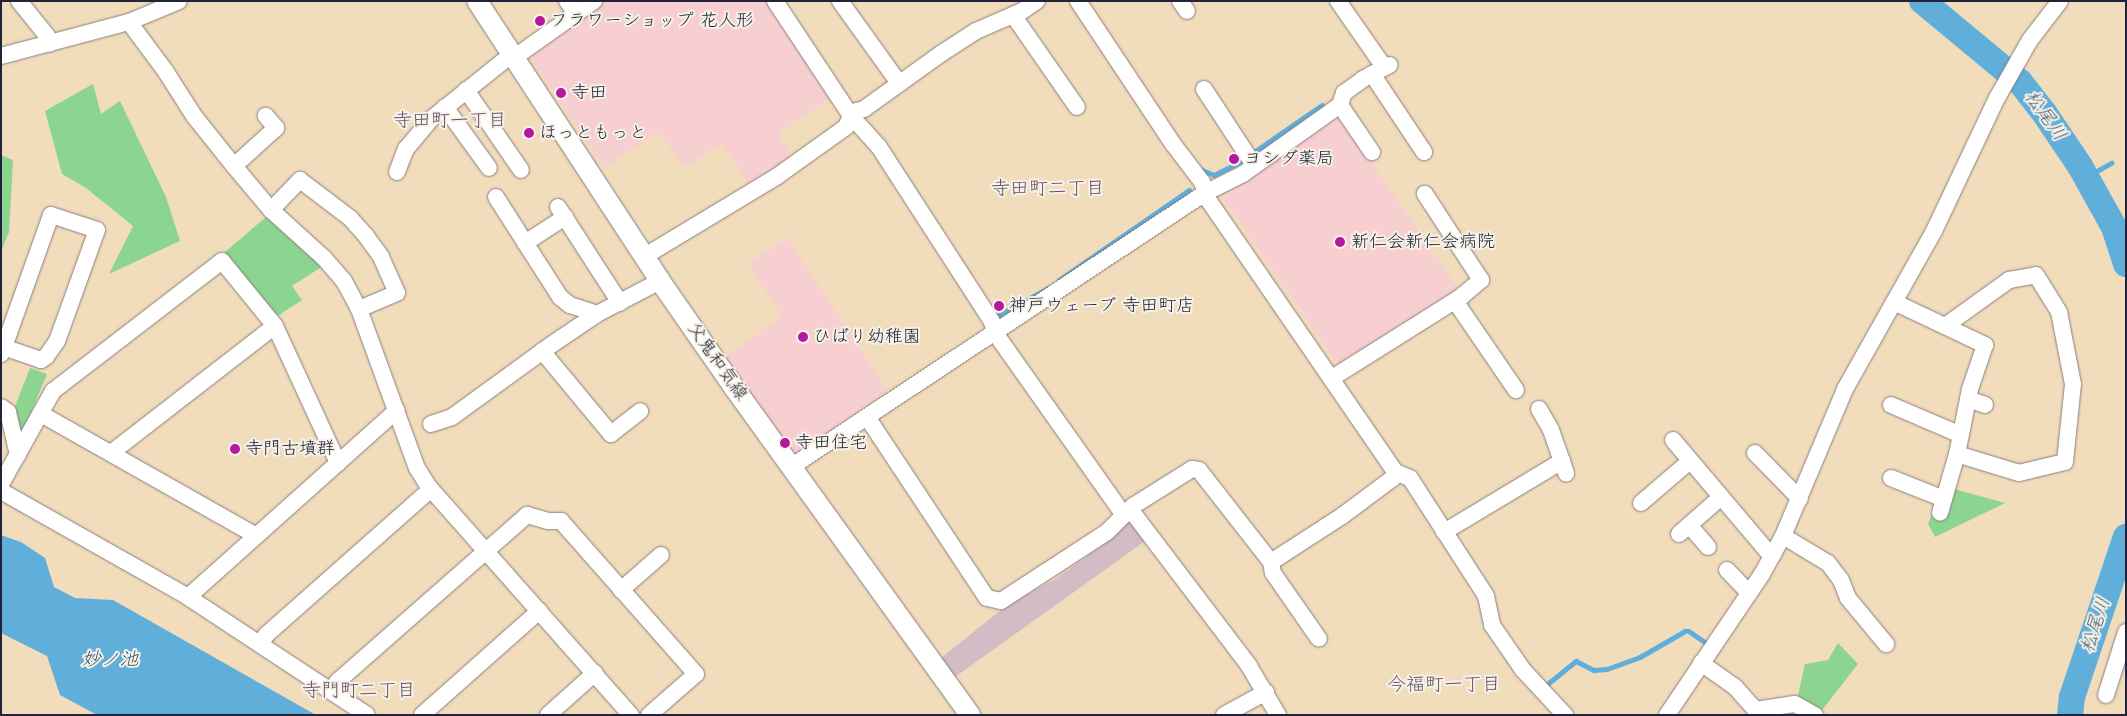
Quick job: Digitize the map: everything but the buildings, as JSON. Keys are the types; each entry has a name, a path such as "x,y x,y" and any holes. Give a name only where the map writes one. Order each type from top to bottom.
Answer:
{"main road":[{"name":"父鬼和気線","path":"477,1 646,256 660,281 791,467 970,715"}],"street":[{"path":"19,1 48,36 50,43"},
{"path":"1,56 129,22 179,1"},
{"path":"397,172 402,147 445,107 507,58 515,57 572,8 594,1"},
{"path":"775,1 879,147 992,322 995,333 1127,512 1266,692 1278,715"},
{"path":"840,1 899,83"},
{"path":"646,256 776,177 846,128 854,114 976,31 1013,15 1037,1"},
{"path":"1078,1 1207,192 1209,202 1395,472 1410,478 1486,596 1492,626 1523,670 1565,715"},
{"path":"1338,1 1382,69 1415,125 1424,152"},
{"path":"1667,715 1783,536 1845,389 1934,231 1996,98 2026,46 2060,1"},
{"path":"1013,15 1077,107"},
{"path":"129,22 166,72 194,116 234,166 271,210 324,258 344,281 359,309 417,468 432,489 631,715"},
{"path":"791,467 1207,192 1251,160 1340,104 1344,94 1382,69"},
{"path":"1204,89 1251,160"},
{"path":"466,90 521,170"},
{"path":"1340,104 1372,152"},
{"path":"445,107 488,168"},
{"path":"234,166 276,128 266,116"},
{"path":"271,210 300,180 350,218 381,257 397,293 359,309"},
{"path":"1332,378 1455,301 1481,280 1460,261 1432,219 1425,194"},
{"path":"496,197 560,297 570,305 598,314"},
{"path":"525,244 561,212 620,303"},
{"path":"51,214 97,230 57,341 46,357 41,360 2,350 51,214"},
{"path":"1,484 53,391 222,261 275,326 338,463"},
{"path":"1945,326 2009,280 2036,275 2059,312 2072,384 2065,462 2019,473 1957,454"},
{"path":"431,424 452,417 542,351 598,314 660,281"},
{"path":"1455,301 1492,369 1516,390"},
{"path":"1891,478 1942,506 1957,454 1968,399 1985,345 1894,302"},
{"path":"111,453 275,326"},
{"path":"542,351 612,434 640,411"},
{"path":"1968,399 1985,405"},
{"path":"1890,405 1961,435"},
{"path":"1,406 8,412 18,455"},
{"path":"188,596 397,410"},
{"path":"1444,532 1505,503 1564,467 1551,430 1539,410"},
{"path":"41,414 255,535"},
{"path":"867,417 987,598 1000,601 1107,532 1127,512 1192,470 1199,470 1271,562 1272,573 1314,619 1319,639"},
{"path":"1673,440 1767,551 1773,554"},
{"path":"1755,453 1800,499"},
{"path":"1641,503 1660,478 1690,460"},
{"path":"1271,562 1342,516 1393,478 1395,472"},
{"path":"261,644 266,635 432,489"},
{"path":"1,491 188,596 367,715"},
{"path":"1708,547 1684,530 1722,497"},
{"path":"331,691 338,681 486,549 527,515 548,521 560,521 696,674 649,715"},
{"path":"1783,536 1828,564 1840,580 1849,586 1848,598 1883,633"},
{"path":"621,590 661,555"},
{"path":"1727,570 1748,592"},
{"path":"422,715 539,611"},
{"path":"2106,695 2124,642"},
{"path":"1701,663 1735,687 1756,710 1795,704 1815,715"},
{"path":"548,715 595,673"},
{"path":"1224,715 1266,692"}],"shaded area":[{"path":"609,1 771,1 834,96 778,133 794,160 752,187 721,144 684,168 658,132 604,168 533,61 535,54"},
{"name":"新仁会新仁会病院","path":"1336,117 1341,118 1458,288 1338,365 1221,195 1242,183"},
{"name":"ひばり幼稚園","path":"787,237 888,391 798,453 792,451 724,358 782,316 748,264"},
{"path":"1132,518 1148,539 955,677 941,658 1006,606 1055,579 1106,543"}],"green space":[{"path":"93,84 101,114 120,101 166,197 180,241 109,274 133,226 86,188 62,174 45,111"},
{"path":"1,155 13,160 9,232 1,252"},
{"path":"266,217 323,266 292,286 302,300 276,317 224,253"},
{"path":"30,368 47,374 26,425 21,431 14,409"},
{"path":"1954,489 2005,503 1935,537 1928,524 1932,514 1945,518"},
{"path":"1838,643 1858,664 1819,714 1797,700 1805,664 1828,660"}],"water":[{"name":"妙ノ池","path":"1,535 21,542 45,558 54,587 75,598 113,600 316,715 97,715 60,695 47,656 1,633"}],"waterway":[{"name":"松尾川","path":"1922,1 2020,82 2045,114 2080,166 2114,227 2126,264"},
{"path":"1251,154 1322,105"},
{"path":"1200,169 1214,175 1245,159"},
{"path":"2086,177 2111,163"},
{"path":"1059,280 1189,190"},
{"path":"994,318 1048,288"},
{"name":"松尾川","path":"2070,715 2072,697 2126,537"},
{"path":"1545,686 1576,661 1594,670 1607,669 1640,657 1685,631 1689,631 1706,643"}],"place":[{"name":"フラワーショップ 花人形","path":"540,21"},
{"name":"寺田","path":"561,93"},
{"name":"ほっともっと","path":"529,133"},
{"name":"ヨシダ薬局","path":"1234,159"},
{"name":"新仁会新仁会病院","path":"1340,242"},
{"name":"神戸ウェーブ 寺田町店","path":"999,306"},
{"name":"ひばり幼稚園","path":"803,337"},
{"name":"寺田住宅","path":"785,443"},
{"name":"寺門古墳群","path":"235,449"}],"district":[{"name":"寺田町一丁目","path":"450,121"},
{"name":"寺田町二丁目","path":"1048,189"},
{"name":"今福町一丁目","path":"1444,685"},
{"name":"寺門町二丁目","path":"359,691"}]}
